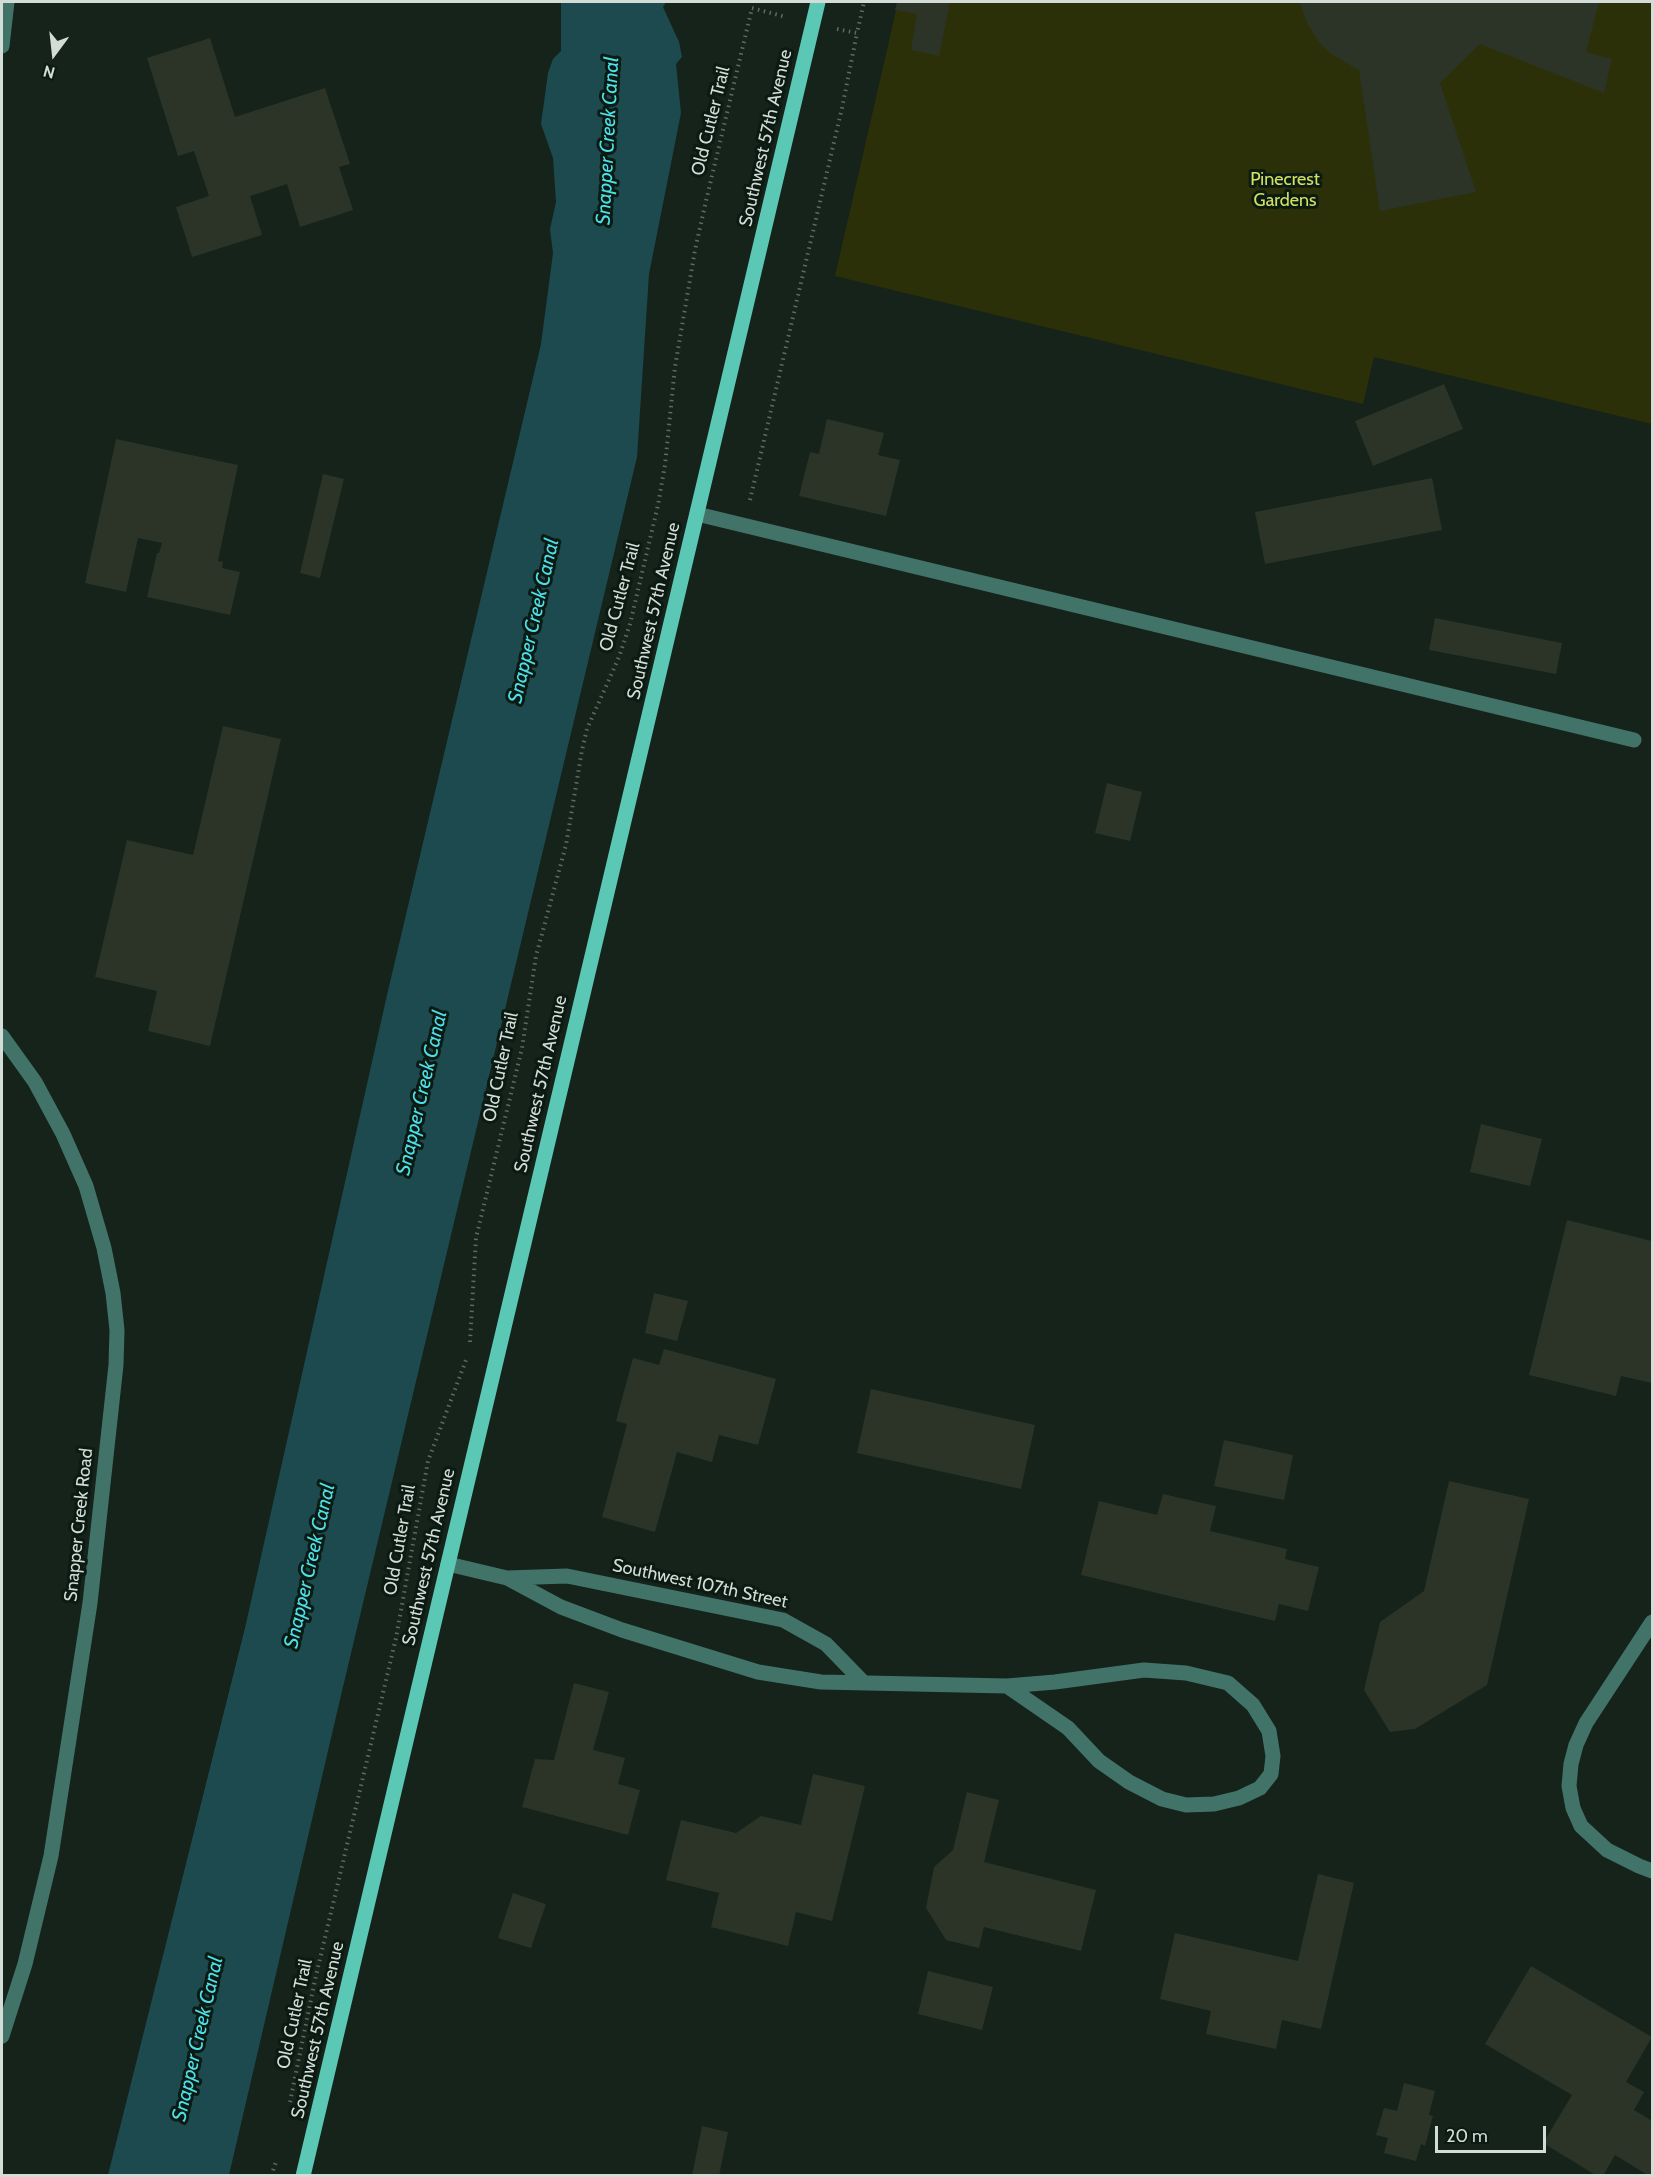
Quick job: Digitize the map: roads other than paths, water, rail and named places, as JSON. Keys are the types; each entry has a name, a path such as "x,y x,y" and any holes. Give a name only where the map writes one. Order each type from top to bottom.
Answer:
{"main road":[{"name":"Southwest 57th Avenue","path":"303,2175 818,2"}],"street":[{"path":"2,46 7,2"},
{"path":"697,514 1634,740"},
{"name":"Snapper Creek Road","path":"2,1036 35,1082 63,1134 86,1186 104,1248 113,1293 117,1330 116,1365 90,1603 51,1856 25,1964 2,2036"},
{"name":"Southwest 107th Street","path":"448,1564 507,1578 561,1607 622,1630 758,1672 821,1682 1006,1686 1144,1670 1186,1673 1228,1683 1253,1705 1269,1731 1273,1756 1271,1774 1260,1788 1239,1798 1214,1804 1186,1805 1162,1799 1129,1782 1099,1761 1068,1728 1006,1686"},
{"name":"Southwest 107th Street","path":"507,1578 567,1576 783,1620 826,1644 864,1683"},
{"path":"1653,1622 1586,1723 1576,1745 1569,1786 1573,1808 1581,1826 1607,1850 1639,1866 1653,1870"}],"water":[{"name":"Snapper Creek Canal","path":"561,2 666,2 663,7 679,42 682,57 676,64 681,113 649,274 637,457 342,1691 229,2175 108,2175 245,1628 387,995 541,344 553,253 550,229 556,202 553,158 541,124 548,73 553,59 561,51"}],"park label":[{"name":"Pinecrest Gardens","path":"1285,190"}]}
